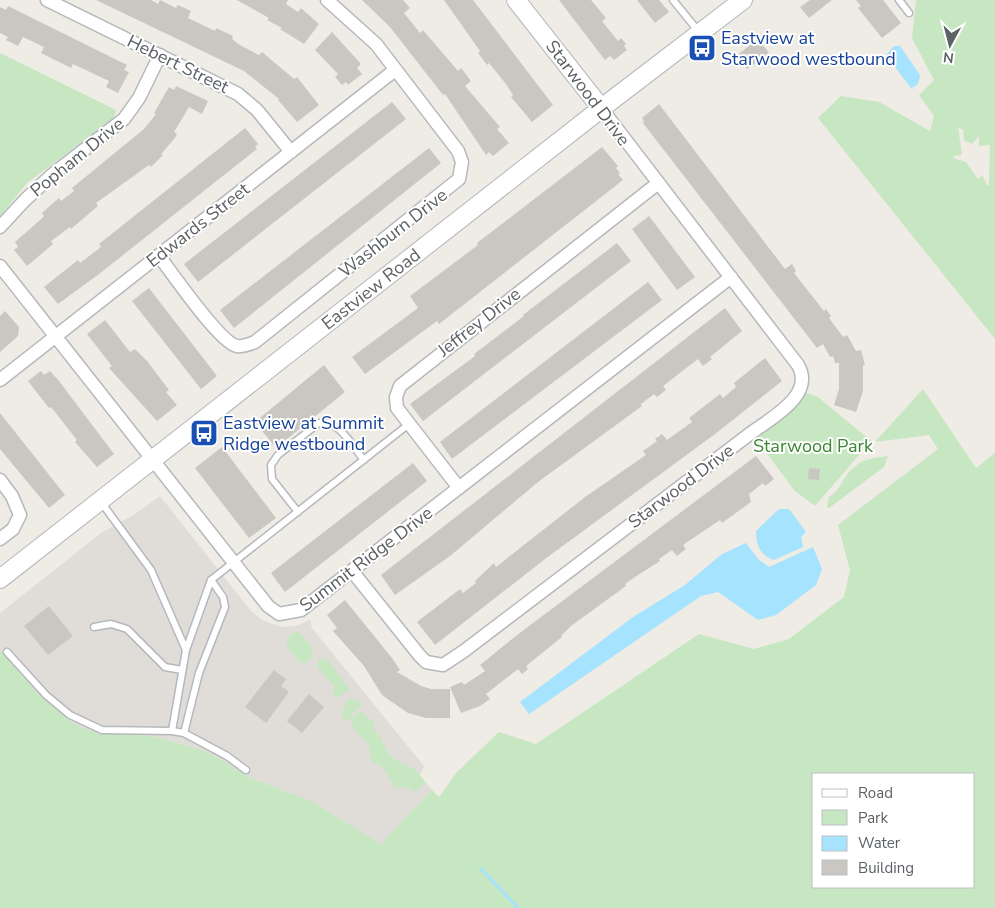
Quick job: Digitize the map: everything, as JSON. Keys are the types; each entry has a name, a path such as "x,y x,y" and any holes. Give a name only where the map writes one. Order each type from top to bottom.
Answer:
{"street":[{"name":"Hebert Street","path":"47,0 238,94 257,110 291,152"},
{"name":"Washburn Drive","path":"159,256 228,342 236,346 246,346 255,342 278,324 459,179 462,162 458,151 362,30 327,0"},
{"name":"Starwood Drive","path":"352,571 420,656 426,662 443,665 464,651 798,396 804,378 798,365 731,277 516,0"},
{"name":"Eastview Road","path":"0,579 601,108 743,0"},
{"name":"Popham Drive","path":"0,227 53,174 124,119 139,98 160,55"},
{"name":"Edwards Street","path":"0,380 395,70"},
{"name":"Jeffrey Drive","path":"459,488 397,408 397,391 406,379 657,184"},
{"name":"Summit Ridge Drive","path":"0,266 268,606 279,614 301,610 731,277"},
{"path":"0,480 12,496 20,515 13,529 0,539"}],"lane":[{"path":"673,0 699,32"},
{"path":"899,0 909,12"},
{"path":"298,512 272,479 270,465 278,455 319,423 328,422 336,426 364,460"},
{"path":"172,731 186,650 211,580 409,424"},
{"path":"100,501 151,570 186,650"},
{"path":"184,733 199,673 225,607 223,597 211,580"},
{"path":"94,627 112,624 126,629 165,667 182,670"},
{"path":"8,652 46,695 70,715 102,730 172,731 184,733 227,756 246,770"}],"shaded area":[{"path":"160,496 251,611 262,620 282,627 296,626 310,620 312,628 424,766 420,776 432,790 386,838 382,846 311,801 251,778 208,752 153,736 96,733 71,722 40,696 0,650 0,613 101,533 135,514"}],"green space":[{"path":"916,0 995,0 995,339 818,118 841,96 879,102 930,131 934,116 919,95 934,80 912,38","holes":["958,127 963,130 964,140 972,144 979,136 979,146 990,145 989,185 987,185 982,175 978,179 966,162 953,158 956,155 962,154"]},
{"path":"0,53 116,110 114,118 27,183 0,216"},
{"path":"923,389 976,468 995,453 995,908 0,908 0,650 40,696 71,722 96,733 153,736 208,752 251,778 311,801 382,845 386,838 432,790 439,797 456,773 499,732 536,744 699,634 754,649 789,639 844,597 850,570 838,525 938,449 929,435 875,442"},
{"name":"Starwood Park","path":"807,393 818,397 871,441 815,506 795,491 756,439 798,405"},
{"path":"888,456 884,467 829,508 827,507 829,497 837,491 855,466 870,459"},
{"path":"299,631 313,649 312,658 305,664 298,660 287,647 287,637"},
{"path":"319,658 329,661 350,690 336,698 333,695 334,686 317,667"},
{"path":"348,699 356,700 362,705 353,713 349,721 343,719 342,711"},
{"path":"360,711 373,721 374,730 388,753 400,763 414,768 426,783 416,792 406,787 395,788 383,767 371,761 369,745 352,726 351,720"}],"water":[{"path":"894,46 900,46 920,75 918,83 911,88 886,55"},
{"path":"779,509 789,509 806,532 801,537 803,547 774,560 765,555 760,549 756,531"},
{"path":"746,543 758,559 769,567 813,547 822,569 816,585 776,615 758,620 718,592 701,596 529,714 520,702 633,617 685,585 722,554"}],"building":[{"path":"96,0 151,0 158,4 160,0 176,8 178,5 191,11 188,18 215,31 216,28 233,36 232,39 238,44 259,55 262,52 294,79 297,77 319,105 297,122 279,99 244,71"},
{"path":"237,0 288,0 286,4 298,12 301,8 319,24 304,44 267,20 269,18"},
{"path":"362,0 403,0 410,8 404,13 420,33 423,30 458,71 461,68 471,81 465,86 500,127 497,129 509,143 493,156 489,152 486,155 445,94 443,95 390,27"},
{"path":"444,0 473,0 553,105 532,122 511,97 513,95 506,84 478,53 480,51"},
{"path":"559,0 591,0 606,18 602,21 618,41 621,38 626,44 624,46 627,50 614,60 610,56 605,60"},
{"path":"637,0 659,0 669,12 655,23"},
{"path":"810,0 832,0 809,18 800,7"},
{"path":"856,0 883,0 901,23 882,38 858,8 861,6"},
{"path":"8,6 127,65 124,70 129,72 118,93 106,87 109,81 73,64 71,68 41,53 44,47 23,37 18,46 6,40 8,37 0,33 0,7 6,10"},
{"path":"332,32 361,64 357,68 362,74 348,85 346,82 342,85 335,77 338,74 315,50"},
{"path":"758,39 769,53 747,69 736,56"},
{"path":"176,86 208,101 202,114 189,107 174,132 177,134 175,138 161,154 163,155 151,167 149,165 96,203 98,206 71,229 70,227 51,241 53,244 27,266 14,250 18,247 15,242 44,216 42,213 52,204 59,198 61,201 74,191 72,188 144,129 156,114 154,113 169,87 174,90"},
{"path":"392,102 406,119 198,282 184,264"},
{"path":"659,104 785,269 792,264 796,271 794,273 824,311 826,309 831,316 829,318 843,337 847,335 856,351 861,350 865,365 863,365 863,391 856,412 834,405 839,389 839,363 835,363 833,356 830,357 823,344 817,348 643,123 642,118"},
{"path":"245,128 258,144 255,147 257,149 99,274 58,304 44,287 78,260 80,263 101,247 99,244"},
{"path":"602,147 618,166 616,168 620,173 618,174 623,180 439,324 437,321 365,374 352,357 418,308 410,296"},
{"path":"429,148 441,163 234,328 220,310"},
{"path":"649,216 695,277 677,290 632,229"},
{"path":"617,243 631,261 423,421 410,404 475,356 474,354 523,315"},
{"path":"648,282 662,300 452,459 440,442"},
{"path":"149,288 217,376 201,389 132,301"},
{"path":"725,308 742,331 710,357 712,359 703,366 698,359 663,386 666,390 657,397 654,394 641,404 642,406 538,482 450,556 395,595 381,575"},
{"path":"5,311 19,327 18,336 0,352 0,316"},
{"path":"105,320 130,352 135,349 147,361 169,390 166,392 177,405 157,421 109,368 112,366 87,334"},
{"path":"765,358 782,381 715,434 545,559 435,645 417,622 460,589 463,593 476,583 475,581 494,563 496,567 585,497 646,455 643,451 657,441 655,439 662,434 667,440 692,422 689,418 720,394 723,398 736,387 734,383"},
{"path":"324,365 345,392 276,448 255,422"},
{"path":"41,371 44,375 50,371 59,381 114,454 97,467 75,442 77,440 51,407 49,408 28,381"},
{"path":"0,413 65,495 49,508 0,449"},
{"path":"222,447 276,518 249,538 195,468"},
{"path":"756,456 774,479 765,486 763,483 749,494 751,502 722,523 720,520 683,545 686,549 677,556 672,550 659,559 660,561 625,584 626,586 571,626 562,637 526,666 528,669 522,674 518,669 486,694 490,699 480,706 461,713 450,687 462,682 464,685 485,671 480,665 517,635"},
{"path":"413,463 427,481 285,592 271,573"},
{"path":"809,468 820,469 819,480 808,479"},
{"path":"345,600 392,658 400,670 397,672 421,686 431,689 450,689 450,718 426,718 408,713 382,695 364,666 333,631 337,628 327,615"},
{"path":"49,606 73,636 48,655 24,626"},
{"path":"274,670 286,679 281,686 289,692 266,723 245,707"},
{"path":"309,694 324,707 302,733 287,721"}],"waterway":[{"path":"481,869 518,908"}],"place":[{"name":"Eastview at Starwood westbound","path":"702,48"},
{"name":"Eastview at Summit Ridge westbound","path":"204,433"}]}
